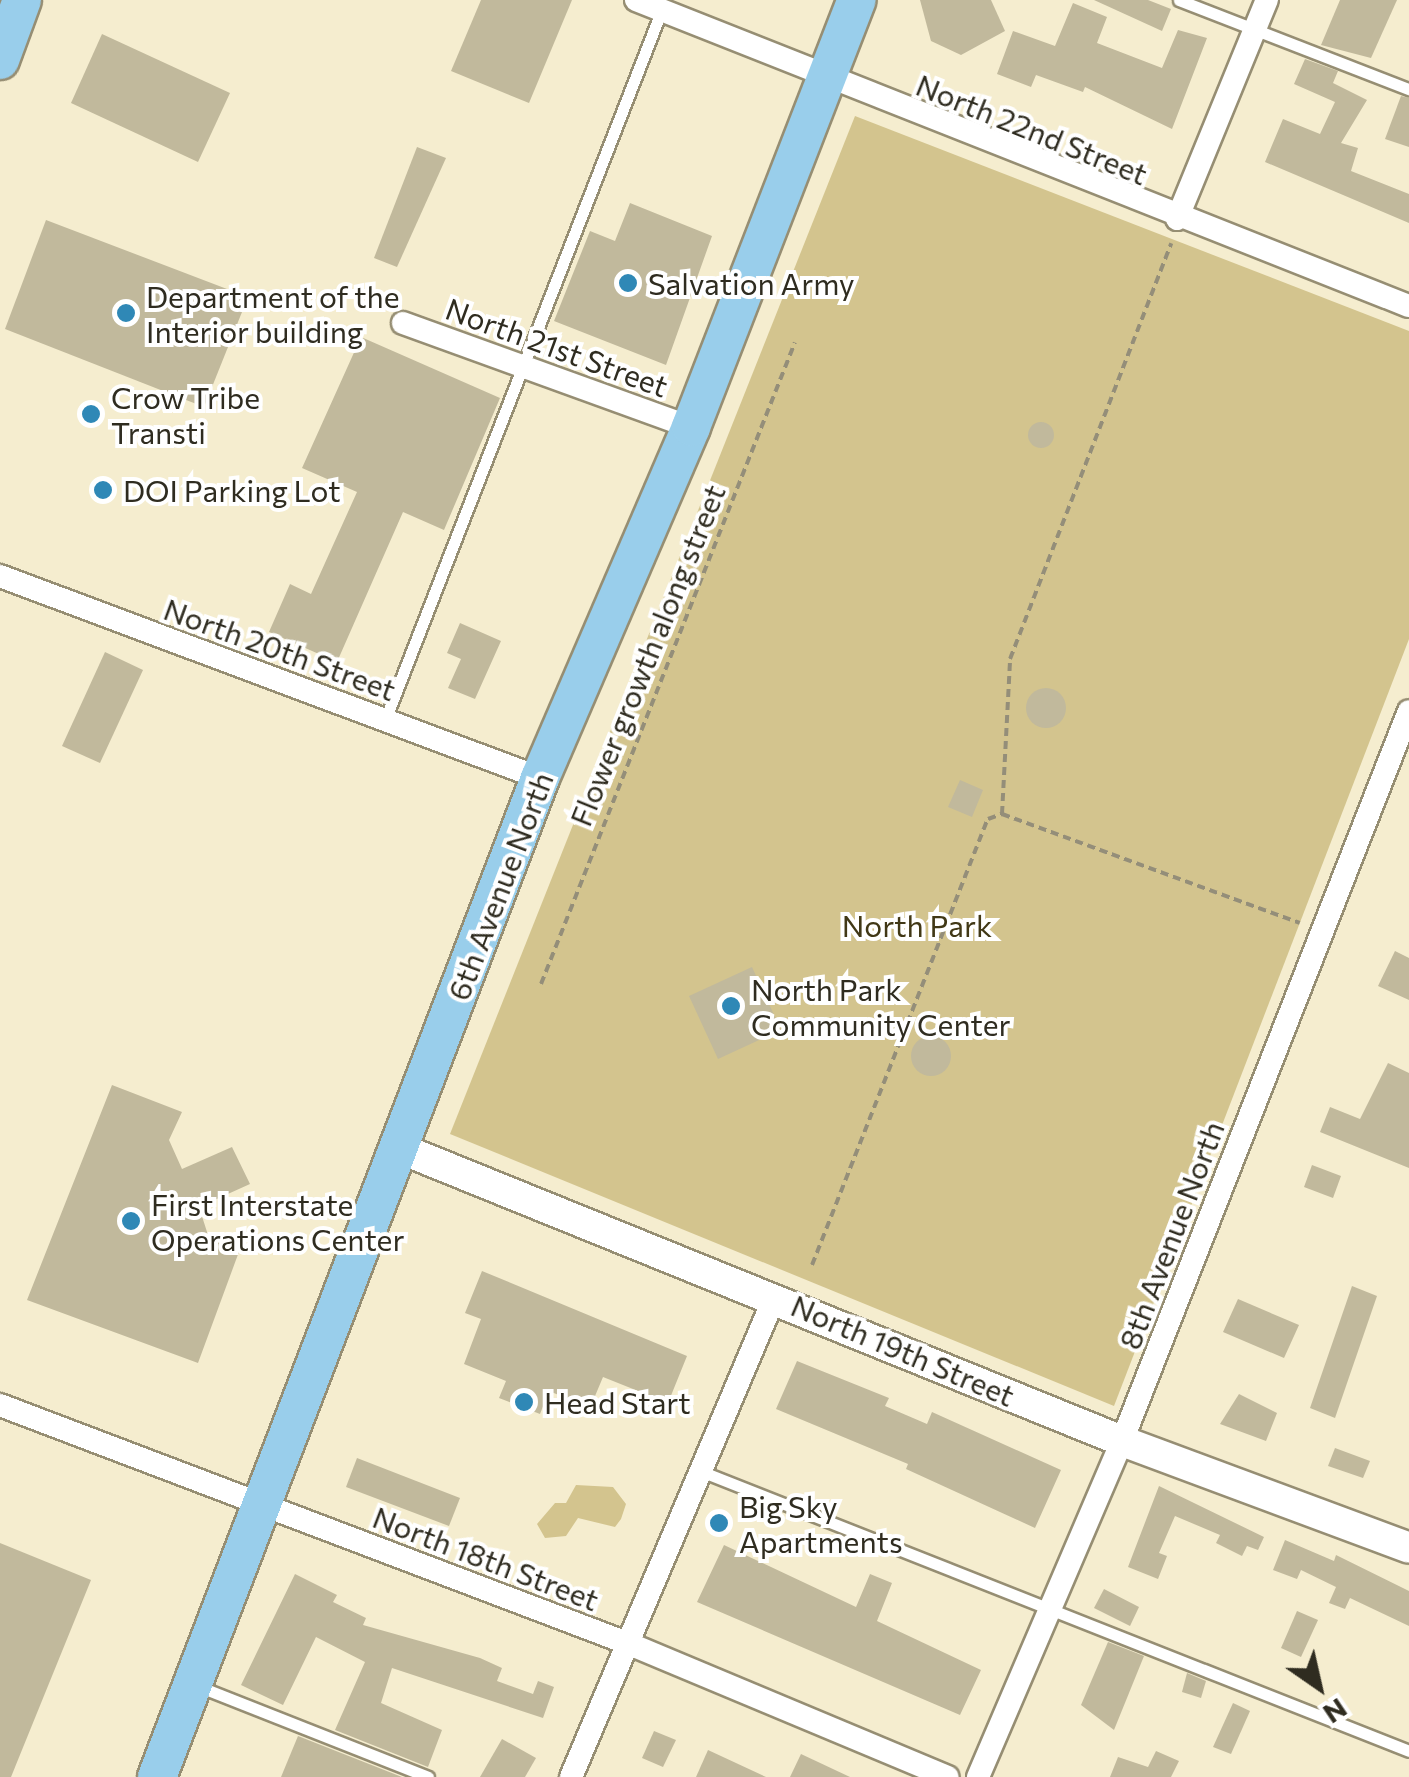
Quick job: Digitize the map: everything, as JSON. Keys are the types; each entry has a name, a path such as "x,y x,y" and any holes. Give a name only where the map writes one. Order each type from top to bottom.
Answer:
{"main road":[{"path":"0,60 22,0"},
{"name":"6th Avenue North","path":"157,1777 540,778 690,427 856,0"}],"street":[{"name":"North 22nd Street","path":"636,0 663,5 826,80 1409,306"},
{"path":"1177,219 1267,0"},
{"name":"North 21st Street","path":"403,322 690,427"},
{"name":"North 20th Street","path":"0,576 540,778"},
{"name":"8th Avenue North","path":"978,1777 1122,1441 1409,712"},
{"name":"North 19th Street","path":"400,1148 775,1296 1122,1441 1409,1548"},
{"path":"571,1777 632,1645 775,1296"},
{"name":"North 18th Street","path":"0,1404 632,1645 946,1777"}],"lane":[{"path":"1179,0 1409,89"},
{"path":"385,720 519,365 663,5"},
{"path":"703,1472 1409,1750"},
{"path":"191,1683 428,1777"}],"path":[{"path":"1002,814 1010,659 1171,243"},
{"name":"Flower growth along street","path":"541,984 796,342"},
{"path":"812,1265 988,819 1002,814 1300,923"}],"green space":[{"name":"North Park","path":"855,116 1409,331 1409,639 1114,1406 450,1134"},
{"path":"576,1485 613,1487 626,1504 621,1519 615,1527 578,1518 566,1536 545,1538 537,1524 555,1503 566,1503"}],"building":[{"path":"481,0 572,0 529,103 451,71"},
{"path":"920,0 991,0 1005,31 961,55 931,41"},
{"path":"1094,0 1148,0 1171,9 1162,31"},
{"path":"1340,0 1397,0 1371,58 1321,45"},
{"path":"1073,3 1107,17 1097,43 1162,68 1178,30 1207,38 1172,129 1085,87 1083,92 1036,75 1031,87 997,74 1013,31 1055,46"},
{"path":"102,34 230,93 198,162 71,103"},
{"path":"1305,59 1338,71 1333,83 1367,100 1341,143 1358,148 1351,171 1409,194 1409,223 1265,162 1283,119 1320,134 1335,102 1294,84"},
{"path":"1401,96 1409,98 1409,147 1385,139"},
{"path":"417,147 446,158 397,267 374,258"},
{"name":"Salvation Army","path":"630,203 712,236 666,365 554,321 590,231 615,241"},
{"name":"Department of the Interior building","path":"46,220 248,297 204,407 5,329"},
{"path":"361,337 500,398 444,530 403,512 337,662 269,632 290,584 311,594 357,492 302,468"},
{"path":"1041,422 1050,426 1054,435 1050,444 1041,448 1032,444 1028,435 1032,426"},
{"path":"460,623 501,641 475,699 448,688 461,659 447,653"},
{"path":"105,652 143,670 100,763 62,746"},
{"path":"1046,688 1060,694 1066,708 1060,722 1046,728 1032,722 1026,708 1032,694"},
{"path":"960,780 983,790 972,817 948,807"},
{"path":"1395,951 1409,958 1409,1000 1378,986"},
{"name":"North Park Community Center","path":"752,967 781,1030 718,1059 689,996"},
{"path":"931,1036 945,1042 951,1056 945,1070 931,1076 917,1070 911,1056 917,1042"},
{"path":"1388,1063 1409,1073 1409,1168 1320,1132 1330,1107 1360,1119"},
{"name":"First Interstate Operations Center","path":"112,1085 182,1112 169,1140 182,1169 232,1147 250,1184 199,1207 208,1235 240,1249 198,1363 27,1300"},
{"path":"1312,1165 1341,1176 1333,1198 1304,1187"},
{"path":"482,1271 687,1356 668,1403 603,1377 590,1408 549,1391 540,1414 499,1398 506,1381 464,1364 481,1319 465,1313"},
{"path":"1352,1286 1377,1296 1335,1418 1310,1408"},
{"path":"1238,1299 1299,1325 1284,1358 1223,1332"},
{"path":"797,1361 889,1398 885,1406 927,1424 932,1412 1061,1470 1035,1528 906,1469 908,1464 776,1409"},
{"path":"1239,1394 1277,1413 1266,1441 1220,1424"},
{"path":"1335,1448 1370,1461 1363,1478 1328,1466"},
{"path":"357,1458 460,1498 449,1526 346,1487"},
{"path":"1159,1486 1264,1537 1258,1550 1247,1546 1242,1556 1216,1543 1220,1535 1175,1516 1159,1553 1167,1556 1158,1579 1128,1567"},
{"path":"1285,1540 1334,1561 1336,1555 1409,1591 1409,1626 1350,1598 1345,1609 1329,1603 1336,1587 1301,1570 1297,1579 1273,1570"},
{"path":"0,1543 91,1580 11,1777 0,1777"},
{"path":"724,1545 856,1607 870,1574 892,1583 877,1621 981,1670 960,1715 697,1602"},
{"path":"295,1574 337,1595 333,1602 366,1618 363,1625 480,1658 502,1668 497,1681 533,1694 538,1681 554,1687 543,1718 392,1668 381,1703 442,1730 428,1767 335,1730 365,1662 316,1637 283,1705 241,1685"},
{"path":"1104,1589 1139,1607 1130,1626 1094,1608"},
{"path":"1297,1611 1318,1620 1301,1657 1281,1648"},
{"path":"1108,1642 1144,1656 1114,1730 1081,1705"},
{"path":"1187,1673 1206,1681 1201,1698 1182,1692"},
{"path":"1233,1703 1250,1711 1231,1754 1213,1747"},
{"path":"654,1731 676,1740 663,1767 642,1758"},
{"path":"298,1736 402,1777 281,1777"},
{"path":"502,1739 536,1758 525,1777 480,1777"},
{"path":"708,1750 766,1777 696,1777"},
{"path":"1156,1751 1179,1761 1171,1777 1110,1777 1118,1757 1148,1767"},
{"path":"801,1754 850,1777 790,1777"}],"place":[{"name":"Salvation Army","path":"628,283"},
{"name":"Department of the Interior building","path":"126,313"},
{"name":"Crow Tribe Transti","path":"91,414"},
{"name":"DOI Parking Lot","path":"103,490"},
{"name":"North Park Community Center","path":"731,1006"},
{"name":"First Interstate Operations Center","path":"131,1221"},
{"name":"Head Start","path":"524,1402"},
{"name":"Big Sky Apartments","path":"719,1523"}]}
